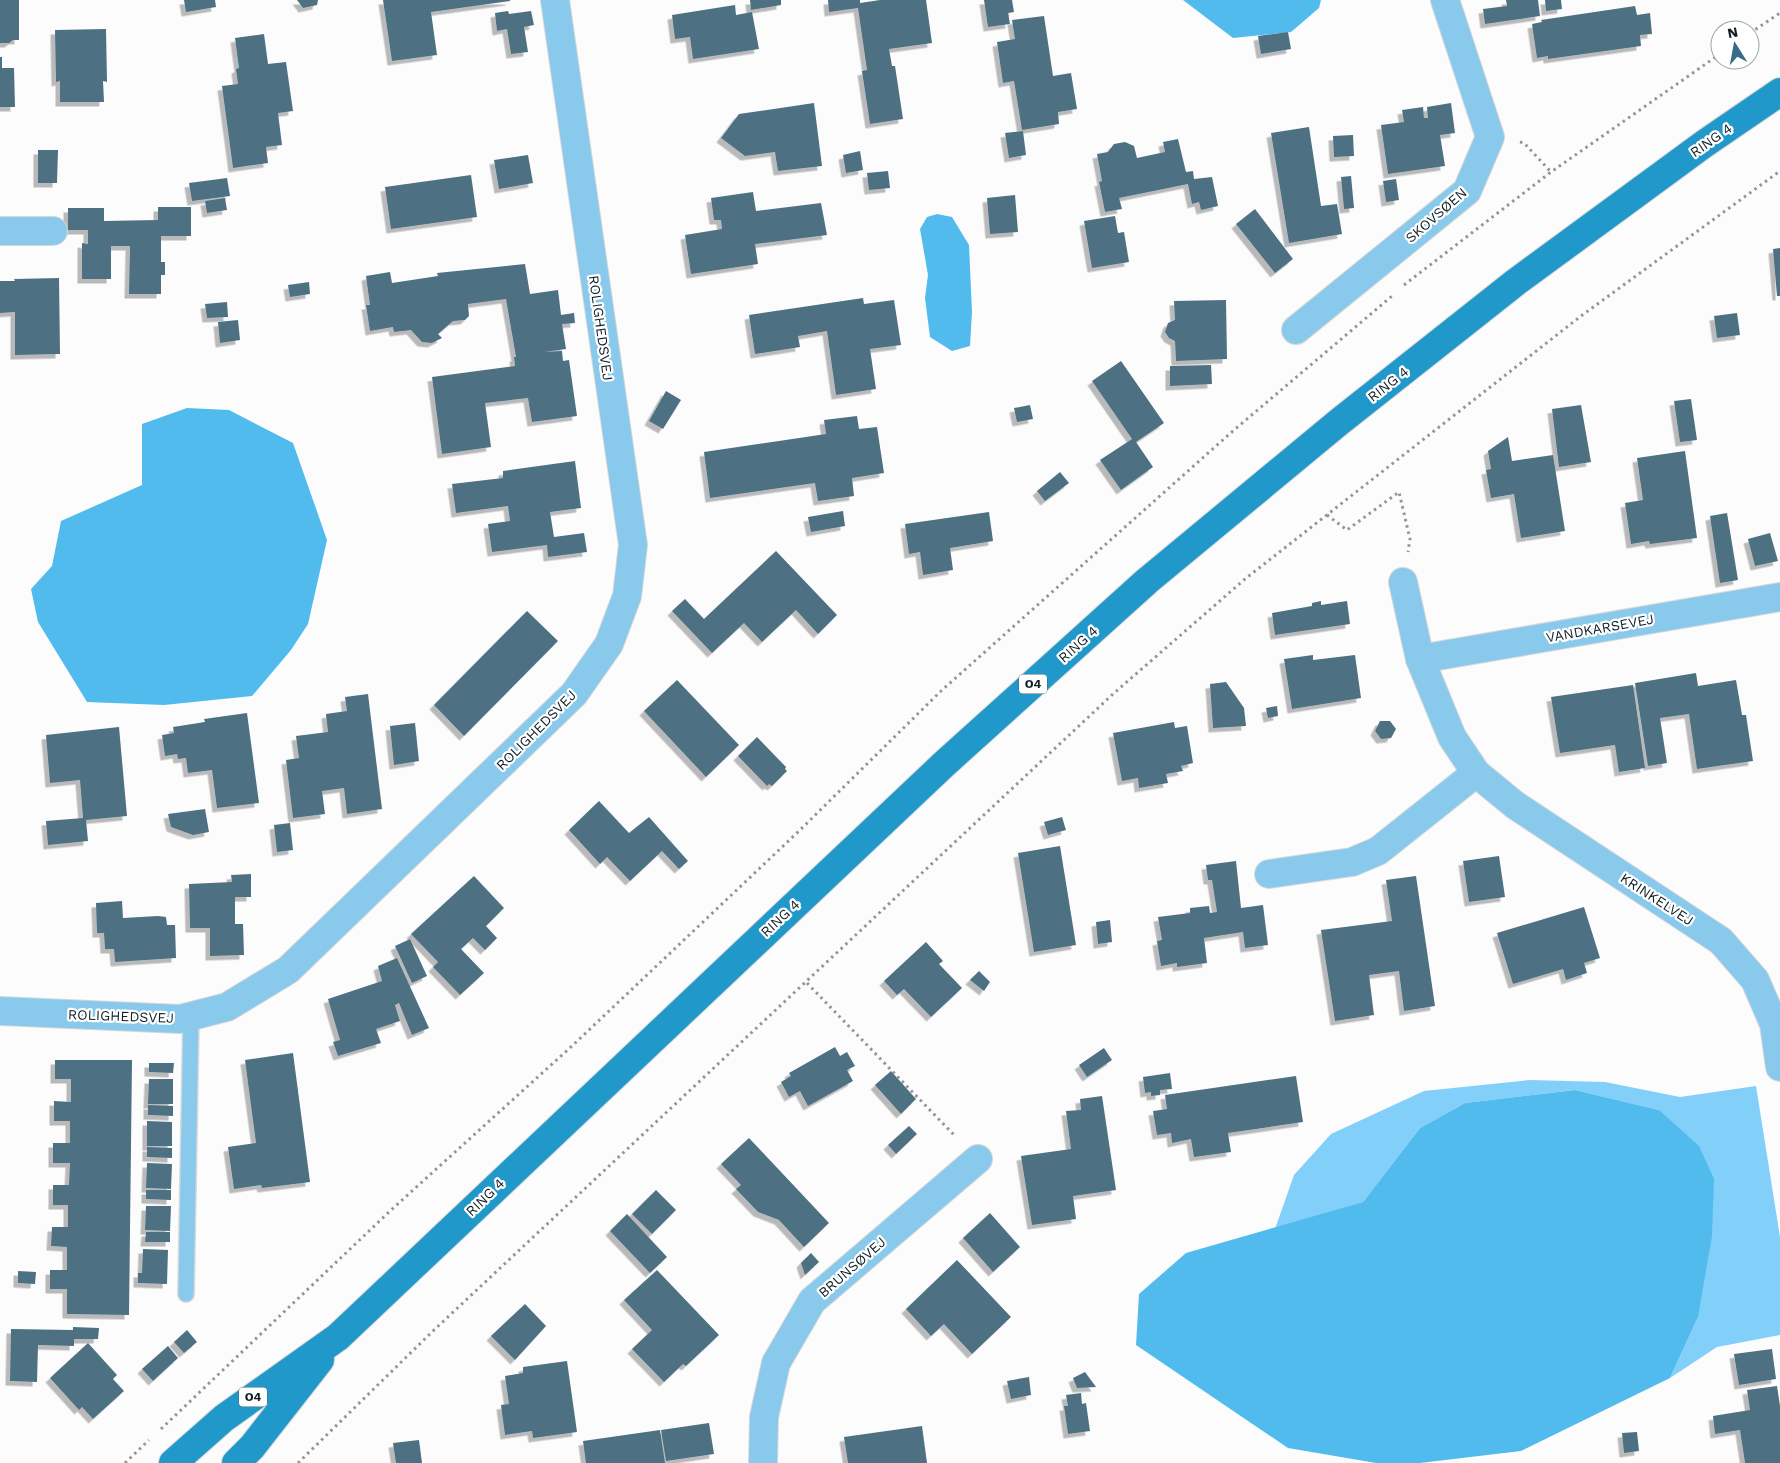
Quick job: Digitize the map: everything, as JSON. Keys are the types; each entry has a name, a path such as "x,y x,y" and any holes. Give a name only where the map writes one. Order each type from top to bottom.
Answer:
{"main road":[{"name":"RING 4","path":"173,1463 224,1418 338,1337 936,772 1147,582 1339,422 1516,282 1704,144 1780,92"},
{"name":"RING 4","path":"236,1463 252,1447 338,1337"}],"street":[{"name":"ROLIGHEDSVEJ","path":"0,1011 180,1019 227,1007 288,970 574,694 609,644 627,596 633,546 555,0"},
{"path":"1445,0 1490,137"},
{"name":"SKOVSØEN","path":"1296,330 1467,192 1490,137"},
{"path":"0,231 53,231"},
{"name":"KRINKELVEJ","path":"1403,582 1420,659 1452,737 1476,773 1515,805 1721,941 1755,980 1774,1024 1780,1067"},
{"name":"VANDKARSEVEJ","path":"1420,659 1780,597"},
{"path":"1269,874 1352,862 1378,851 1476,773"},
{"name":"BRUNSØVEJ","path":"763,1463 764,1417 776,1364 812,1301 978,1159"}],"lane":[{"path":"186,1294 191,1016"}],"path":[{"path":"1760,26 1780,12"},
{"path":"125,1463 390,1211 572,1046 764,865 941,691 1234,430 1396,292 1551,172 1710,61"},
{"path":"1490,137 1524,143 1551,172"},
{"path":"298,1463 434,1330 807,983 1113,694 1245,579 1581,316 1780,170"},
{"path":"1327,515 1347,530 1399,492 1410,539 1403,582"},
{"path":"807,983 978,1159"}],"shaded area":[{"path":"1183,0 1321,0 1319,8 1291,32 1233,38"},
{"path":"937,214 952,217 969,245 972,312 970,346 952,351 930,337 925,298 928,275 920,229 927,217"},
{"path":"187,408 229,410 293,443 327,540 308,624 291,650 252,696 164,705 87,702 38,622 31,589 52,566 61,521 142,485 142,424"},
{"path":"1530,1080 1605,1082 1680,1097 1756,1086 1780,1237 1780,1335 1717,1347 1670,1378 1698,1317 1659,1110 1575,1090 1465,1103 1420,1128 1363,1202 1275,1229 1294,1175 1331,1134 1424,1091"},
{"path":"1575,1090 1659,1110 1699,1146 1714,1179 1712,1236 1698,1317 1670,1378 1521,1451 1420,1463 1376,1463 1288,1448 1136,1345 1139,1294 1186,1253 1363,1202 1420,1128 1465,1103"}],"building":[{"path":"0,0 19,0 19,40 0,43"},
{"path":"184,0 215,0 216,7 186,12"},
{"path":"297,0 318,0 317,5 303,8"},
{"path":"383,0 510,1 431,12 437,55 392,61"},
{"path":"750,0 781,0 781,5 751,10"},
{"path":"828,0 860,0 860,3 880,0 926,0 932,43 889,49 892,66 895,66 903,119 870,124 862,71 867,70 858,8 829,12"},
{"path":"984,0 1012,0 1014,12 1008,13 1010,24 988,27"},
{"path":"1506,0 1538,0 1540,16 1485,24 1483,9 1507,6"},
{"path":"1545,0 1561,0 1562,9 1546,11"},
{"path":"735,5 736,15 752,12 759,49 693,59 690,37 675,39 672,15"},
{"path":"1635,6 1637,15 1650,13 1652,34 1640,35 1641,46 1548,59 1548,56 1537,58 1532,24 1542,22 1541,20"},
{"path":"508,11 509,14 531,11 534,25 524,27 528,52 511,54 507,29 497,31 495,13"},
{"path":"1044,16 1053,76 1071,73 1077,109 1058,112 1059,124 1022,130 1014,81 1003,83 997,42 1015,39 1012,20"},
{"path":"106,29 107,82 103,81 104,102 60,102 60,81 56,82 55,30"},
{"path":"1288,32 1291,49 1261,54 1258,36"},
{"path":"264,34 268,64 286,62 293,111 278,113 282,145 266,147 268,163 233,168 222,86 238,84 236,69 239,68 235,38"},
{"path":"0,57 2,57 2,68 14,68 15,107 0,107"},
{"path":"814,103 822,166 778,171 775,152 745,156 721,138 739,114"},
{"path":"1451,103 1455,133 1440,135 1445,166 1388,174 1381,125 1404,122 1402,110 1423,107 1424,118 1428,118 1427,107"},
{"path":"1309,127 1321,206 1337,204 1342,234 1289,243 1271,133"},
{"path":"1023,131 1026,155 1009,158 1005,133"},
{"path":"1353,135 1354,156 1334,157 1333,136"},
{"path":"1178,139 1186,172 1193,171 1194,179 1212,177 1218,206 1201,210 1199,202 1192,204 1188,184 1119,198 1122,209 1105,212 1099,182 1102,181 1097,154 1108,152 1114,144 1125,142 1134,146 1137,158 1165,152 1163,142"},
{"path":"38,150 58,150 57,183 38,183"},
{"path":"860,151 863,170 846,173 843,155"},
{"path":"528,155 533,183 499,189 494,160"},
{"path":"888,171 890,188 869,190 867,173"},
{"path":"471,175 477,217 391,229 385,187"},
{"path":"1351,176 1354,208 1344,209 1341,177"},
{"path":"227,178 230,196 192,201 189,183"},
{"path":"1396,179 1399,200 1386,202 1383,181"},
{"path":"753,192 756,211 821,203 827,235 755,244 758,264 691,274 685,235 722,229 721,220 714,220 711,198"},
{"path":"1015,195 1018,232 990,234 987,198"},
{"path":"225,198 227,210 207,213 205,201"},
{"path":"158,207 191,207 191,236 161,236 161,262 165,262 165,275 161,275 161,294 129,294 130,246 111,246 111,279 82,279 82,243 88,244 88,230 68,230 68,208 104,208 104,221 158,220"},
{"path":"1255,209 1293,259 1275,273 1236,224"},
{"path":"1115,216 1118,233 1124,232 1129,262 1092,268 1084,221"},
{"path":"1780,248 1780,296 1777,296 1773,249"},
{"path":"525,264 530,294 558,290 561,315 574,313 575,323 562,324 566,349 544,352 562,351 563,361 569,360 577,416 532,422 528,398 485,403 491,447 442,454 432,377 515,366 514,357 516,357 506,299 468,304 469,316 465,320 453,321 438,334 442,338 432,343 422,342 411,330 394,332 393,327 370,331 366,305 370,305 366,276 390,272 392,283 438,276 437,273"},
{"path":"59,278 60,354 15,355 15,312 0,313 0,281"},
{"path":"309,282 310,294 290,297 288,285"},
{"path":"863,298 864,304 894,300 901,345 870,349 876,389 836,395 827,331 798,336 800,347 755,354 749,315"},
{"path":"1226,300 1227,359 1176,361 1175,341 1169,338 1165,332 1168,323 1175,320 1174,301"},
{"path":"227,302 228,317 207,318 205,304"},
{"path":"1737,313 1740,335 1717,338 1714,316"},
{"path":"238,320 240,340 220,343 218,322"},
{"path":"1121,361 1164,423 1136,442 1153,467 1121,490 1100,460 1132,439 1092,381"},
{"path":"1211,365 1212,384 1170,386 1170,366"},
{"path":"666,391 681,400 663,429 649,421"},
{"path":"1691,399 1697,440 1680,442 1674,401"},
{"path":"1030,405 1033,419 1017,422 1014,408"},
{"path":"1581,405 1591,462 1559,467 1552,409"},
{"path":"857,416 859,429 877,427 884,473 852,478 854,496 818,501 815,483 710,498 704,452 826,434 824,420"},
{"path":"1508,437 1512,461 1553,455 1565,531 1521,538 1514,494 1491,498 1486,470 1491,469 1488,451"},
{"path":"1685,451 1697,538 1650,544 1649,541 1631,544 1625,503 1643,500 1637,458"},
{"path":"575,461 581,508 550,512 554,537 584,533 587,552 548,557 547,545 492,552 488,524 510,521 508,506 456,513 452,484 503,478 503,471"},
{"path":"1060,472 1069,483 1045,501 1037,491"},
{"path":"843,511 845,526 811,532 808,517"},
{"path":"989,512 993,541 950,548 953,570 923,575 920,552 909,554 905,524"},
{"path":"1727,513 1738,580 1720,583 1710,516"},
{"path":"1770,533 1778,561 1755,566 1748,539"},
{"path":"776,551 837,615 818,634 796,610 762,642 744,623 712,653 672,611 685,599 704,619"},
{"path":"1321,601 1321,605 1347,601 1350,624 1275,635 1272,613 1312,606 1312,603"},
{"path":"527,611 558,641 464,736 434,705"},
{"path":"1313,655 1313,660 1355,655 1361,698 1292,709 1284,659"},
{"path":"1696,673 1698,686 1736,680 1742,715 1746,715 1753,761 1697,769 1689,714 1660,718 1667,763 1648,766 1635,683"},
{"path":"677,680 739,745 706,777 644,711"},
{"path":"1226,682 1244,708 1246,726 1213,728 1210,684"},
{"path":"1633,685 1645,768 1619,772 1615,745 1560,753 1551,697"},
{"path":"368,694 382,809 347,814 344,788 322,791 325,814 293,818 286,760 299,758 296,736 328,732 326,714 347,711 345,697"},
{"path":"1277,706 1278,716 1268,718 1266,708"},
{"path":"247,713 259,803 217,808 212,770 188,773 186,758 178,759 177,754 165,756 162,735 174,733 173,727 205,722 204,719"},
{"path":"1380,721 1390,721 1396,729 1391,738 1381,739 1375,731"},
{"path":"1174,722 1175,728 1187,726 1193,763 1181,766 1183,771 1166,774 1168,783 1139,788 1138,778 1122,781 1113,733"},
{"path":"415,723 419,761 394,765 390,726"},
{"path":"119,727 127,816 86,820 88,841 48,845 46,821 83,818 80,780 50,783 46,735"},
{"path":"757,737 786,767 787,771 772,786 769,784 767,786 738,756"},
{"path":"599,801 629,833 649,817 688,861 679,869 662,851 630,881 607,857 600,864 569,830"},
{"path":"205,809 209,832 193,835 171,827 168,814"},
{"path":"1062,817 1066,830 1048,835 1044,822"},
{"path":"290,823 293,850 277,852 274,825"},
{"path":"1060,846 1076,945 1034,952 1018,853"},
{"path":"1499,856 1505,897 1469,902 1463,861"},
{"path":"1236,861 1241,908 1263,905 1268,945 1245,948 1243,932 1204,938 1207,963 1177,967 1177,963 1161,966 1157,941 1162,940 1158,917 1190,913 1190,908 1209,906 1210,913 1217,912 1212,880 1208,880 1206,865"},
{"path":"251,874 251,897 235,897 235,924 243,924 244,955 210,956 210,928 190,928 189,884 232,882 231,875"},
{"path":"474,876 504,908 486,926 497,938 485,950 473,938 461,949 484,973 460,995 433,967 438,962 411,934"},
{"path":"1416,876 1435,1006 1404,1011 1399,971 1369,975 1374,1015 1335,1021 1321,930 1392,921 1386,880"},
{"path":"122,901 123,918 166,917 167,925 175,925 176,958 115,962 114,949 105,949 104,933 97,933 96,903"},
{"path":"1584,907 1600,958 1584,963 1587,973 1566,980 1563,969 1513,984 1497,933"},
{"path":"1110,920 1112,942 1098,944 1096,922"},
{"path":"410,939 427,976 412,983 395,946"},
{"path":"926,942 943,961 939,964 962,988 931,1017 904,989 897,995 884,981"},
{"path":"397,958 429,1028 412,1035 399,1003 395,1005 400,1021 376,1029 381,1043 338,1056 333,1042 340,1040 328,999 382,981 378,966"},
{"path":"979,971 990,982 984,991 970,980"},
{"path":"835,1047 840,1056 847,1052 855,1066 847,1070 853,1081 808,1106 800,1091 789,1097 781,1082 791,1076 789,1073"},
{"path":"1104,1048 1112,1060 1087,1077 1079,1065"},
{"path":"293,1053 310,1182 262,1188 261,1185 234,1189 228,1147 256,1143 245,1060"},
{"path":"55,1060 132,1060 129,1315 67,1314 67,1289 50,1289 50,1270 67,1270 67,1247 51,1246 52,1227 68,1227 68,1205 53,1205 53,1185 69,1185 70,1163 53,1163 53,1143 70,1143 70,1121 54,1121 54,1101 71,1102 71,1079 55,1079"},
{"path":"149,1063 174,1063 173,1073 149,1072"},
{"path":"891,1071 916,1099 901,1114 875,1085"},
{"path":"1170,1073 1172,1089 1160,1090 1160,1095 1151,1096 1151,1092 1145,1093 1143,1077"},
{"path":"1296,1076 1303,1122 1228,1133 1231,1152 1194,1157 1191,1139 1172,1143 1171,1133 1157,1135 1153,1111 1167,1109 1165,1095"},
{"path":"149,1079 173,1079 173,1104 148,1104"},
{"path":"1102,1096 1116,1190 1073,1196 1076,1219 1032,1225 1021,1156 1071,1149 1066,1111 1081,1110 1080,1099"},
{"path":"148,1105 173,1106 173,1116 148,1115"},
{"path":"147,1121 172,1122 172,1146 147,1146"},
{"path":"909,1126 917,1134 896,1154 888,1145"},
{"path":"749,1138 829,1223 804,1247 779,1220 758,1212 736,1189 741,1185 721,1164"},
{"path":"147,1147 172,1148 172,1158 147,1157"},
{"path":"147,1163 172,1164 171,1189 146,1188"},
{"path":"146,1190 171,1190 171,1200 146,1199"},
{"path":"656,1190 676,1210 652,1234 632,1214"},
{"path":"146,1206 171,1206 170,1231 145,1230"},
{"path":"990,1213 1020,1247 993,1272 963,1238"},
{"path":"627,1214 667,1257 650,1273 610,1231"},
{"path":"146,1232 170,1232 170,1242 145,1242"},
{"path":"143,1249 168,1250 167,1284 138,1283 138,1273 142,1273"},
{"path":"811,1253 819,1262 805,1275 801,1263"},
{"path":"957,1260 1011,1317 972,1354 944,1324 931,1336 906,1309"},
{"path":"657,1270 719,1335 686,1366 683,1364 664,1382 632,1349 652,1330 624,1300"},
{"path":"18,1271 36,1272 35,1284 18,1283"},
{"path":"525,1304 546,1326 515,1360 491,1336"},
{"path":"73,1327 99,1328 98,1339 74,1339 74,1346 38,1345 37,1382 10,1381 11,1329 73,1330"},
{"path":"187,1330 197,1342 184,1353 174,1342"},
{"path":"88,1343 117,1375 113,1379 124,1391 93,1419 82,1407 79,1410 50,1378"},
{"path":"168,1346 178,1358 153,1381 142,1369"},
{"path":"1772,1349 1776,1379 1739,1385 1734,1354"},
{"path":"567,1361 577,1432 533,1438 532,1431 505,1435 501,1405 509,1404 505,1376 523,1373 523,1367"},
{"path":"1085,1372 1096,1387 1077,1388 1073,1378"},
{"path":"1029,1377 1031,1395 1011,1399 1007,1381"},
{"path":"1777,1386 1780,1406 1780,1463 1745,1463 1740,1430 1715,1434 1713,1416 1750,1410 1747,1390"},
{"path":"1081,1393 1082,1404 1086,1403 1090,1431 1068,1434 1064,1406 1068,1406 1066,1395"},
{"path":"709,1423 714,1454 666,1461 661,1430"},
{"path":"922,1426 927,1463 848,1463 844,1437"},
{"path":"660,1430 665,1463 586,1463 583,1441"},
{"path":"1637,1432 1639,1451 1624,1453 1622,1433"},
{"path":"419,1440 422,1463 396,1463 393,1443"}]}
